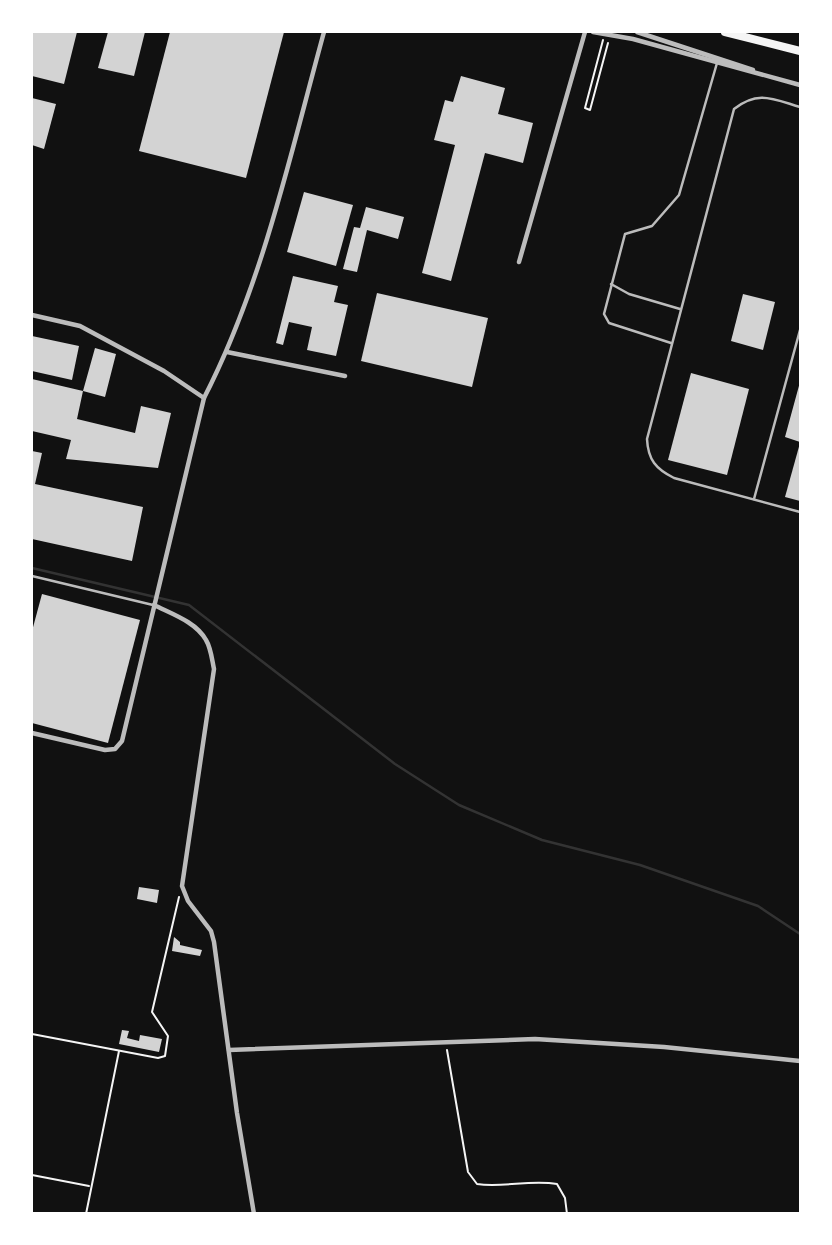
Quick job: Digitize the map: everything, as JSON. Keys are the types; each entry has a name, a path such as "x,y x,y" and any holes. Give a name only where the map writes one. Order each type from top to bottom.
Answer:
{"highway":[{"path":"725,32 800,51"}],"street":[{"path":"32,733 105,750 115,749 122,741 204,398 227,352 258,272 324,32"},
{"path":"519,262 585,32"},
{"path":"593,32 633,40 800,85"},
{"path":"636,32 745,66 763,75"},
{"path":"32,315 80,327 164,371 204,398"},
{"path":"227,352 345,376"},
{"path":"153,605 198,630 207,642 214,669 182,886 188,901 211,931 254,1213"},
{"path":"229,1050 535,1039 664,1047 800,1061"}],"lane":[{"path":"671,343 609,323 604,314 625,234 652,226 679,195 717,63"},
{"path":"800,107 768,98 747,99 734,109 646,439 648,454 658,470 674,478 800,512"},
{"path":"611,284 629,294 681,309"},
{"path":"754,499 800,330"},
{"path":"32,576 153,605"}],"path":[{"path":"603,42 585,108 590,110 607,44"},
{"path":"32,1034 158,1058 165,1056 167,1037 152,1012 182,886"},
{"path":"446,1042 468,1172 477,1184 491,1186 546,1182 557,1184 565,1198 567,1213"},
{"path":"86,1213 119,1051"},
{"path":"32,1175 91,1186"}],"building":[{"path":"32,32 77,32 64,84 32,76"},
{"path":"108,32 145,32 134,76 98,68"},
{"path":"170,32 284,32 246,178 139,151"},
{"path":"461,76 505,88 498,114 533,123 523,163 485,153 451,281 422,273 455,145 434,140 445,100 453,102"},
{"path":"32,98 56,104 44,149 32,145"},
{"path":"304,192 353,205 336,266 287,252"},
{"path":"366,207 404,217 398,239 367,230 357,272 343,269 354,227 360,228"},
{"path":"293,276 338,286 334,302 348,305 336,356 307,350 312,327 289,322 283,345 276,343"},
{"path":"377,293 488,318 472,387 361,361"},
{"path":"743,294 775,302 763,350 731,341"},
{"path":"32,336 79,346 72,380 32,371"},
{"path":"95,348 116,354 105,397 83,391"},
{"path":"691,373 749,389 727,475 668,460"},
{"path":"32,379 83,391 77,419 135,433 141,406 171,413 158,468 66,459 71,440 32,431"},
{"path":"800,382 800,442 785,437"},
{"path":"800,443 800,501 785,497"},
{"path":"32,451 42,453 35,484 143,507 132,561 32,539"},
{"path":"42,594 140,620 108,743 32,723 32,631"},
{"path":"139,887 159,890 157,903 137,899"},
{"path":"174,937 180,945 202,950 200,956 172,951"},
{"path":"122,1030 129,1031 127,1038 139,1041 140,1035 162,1039 159,1052 119,1044"}],"waterway":[{"path":"32,568 189,605 395,764 459,805 542,840 640,865 758,906 800,934"}]}
